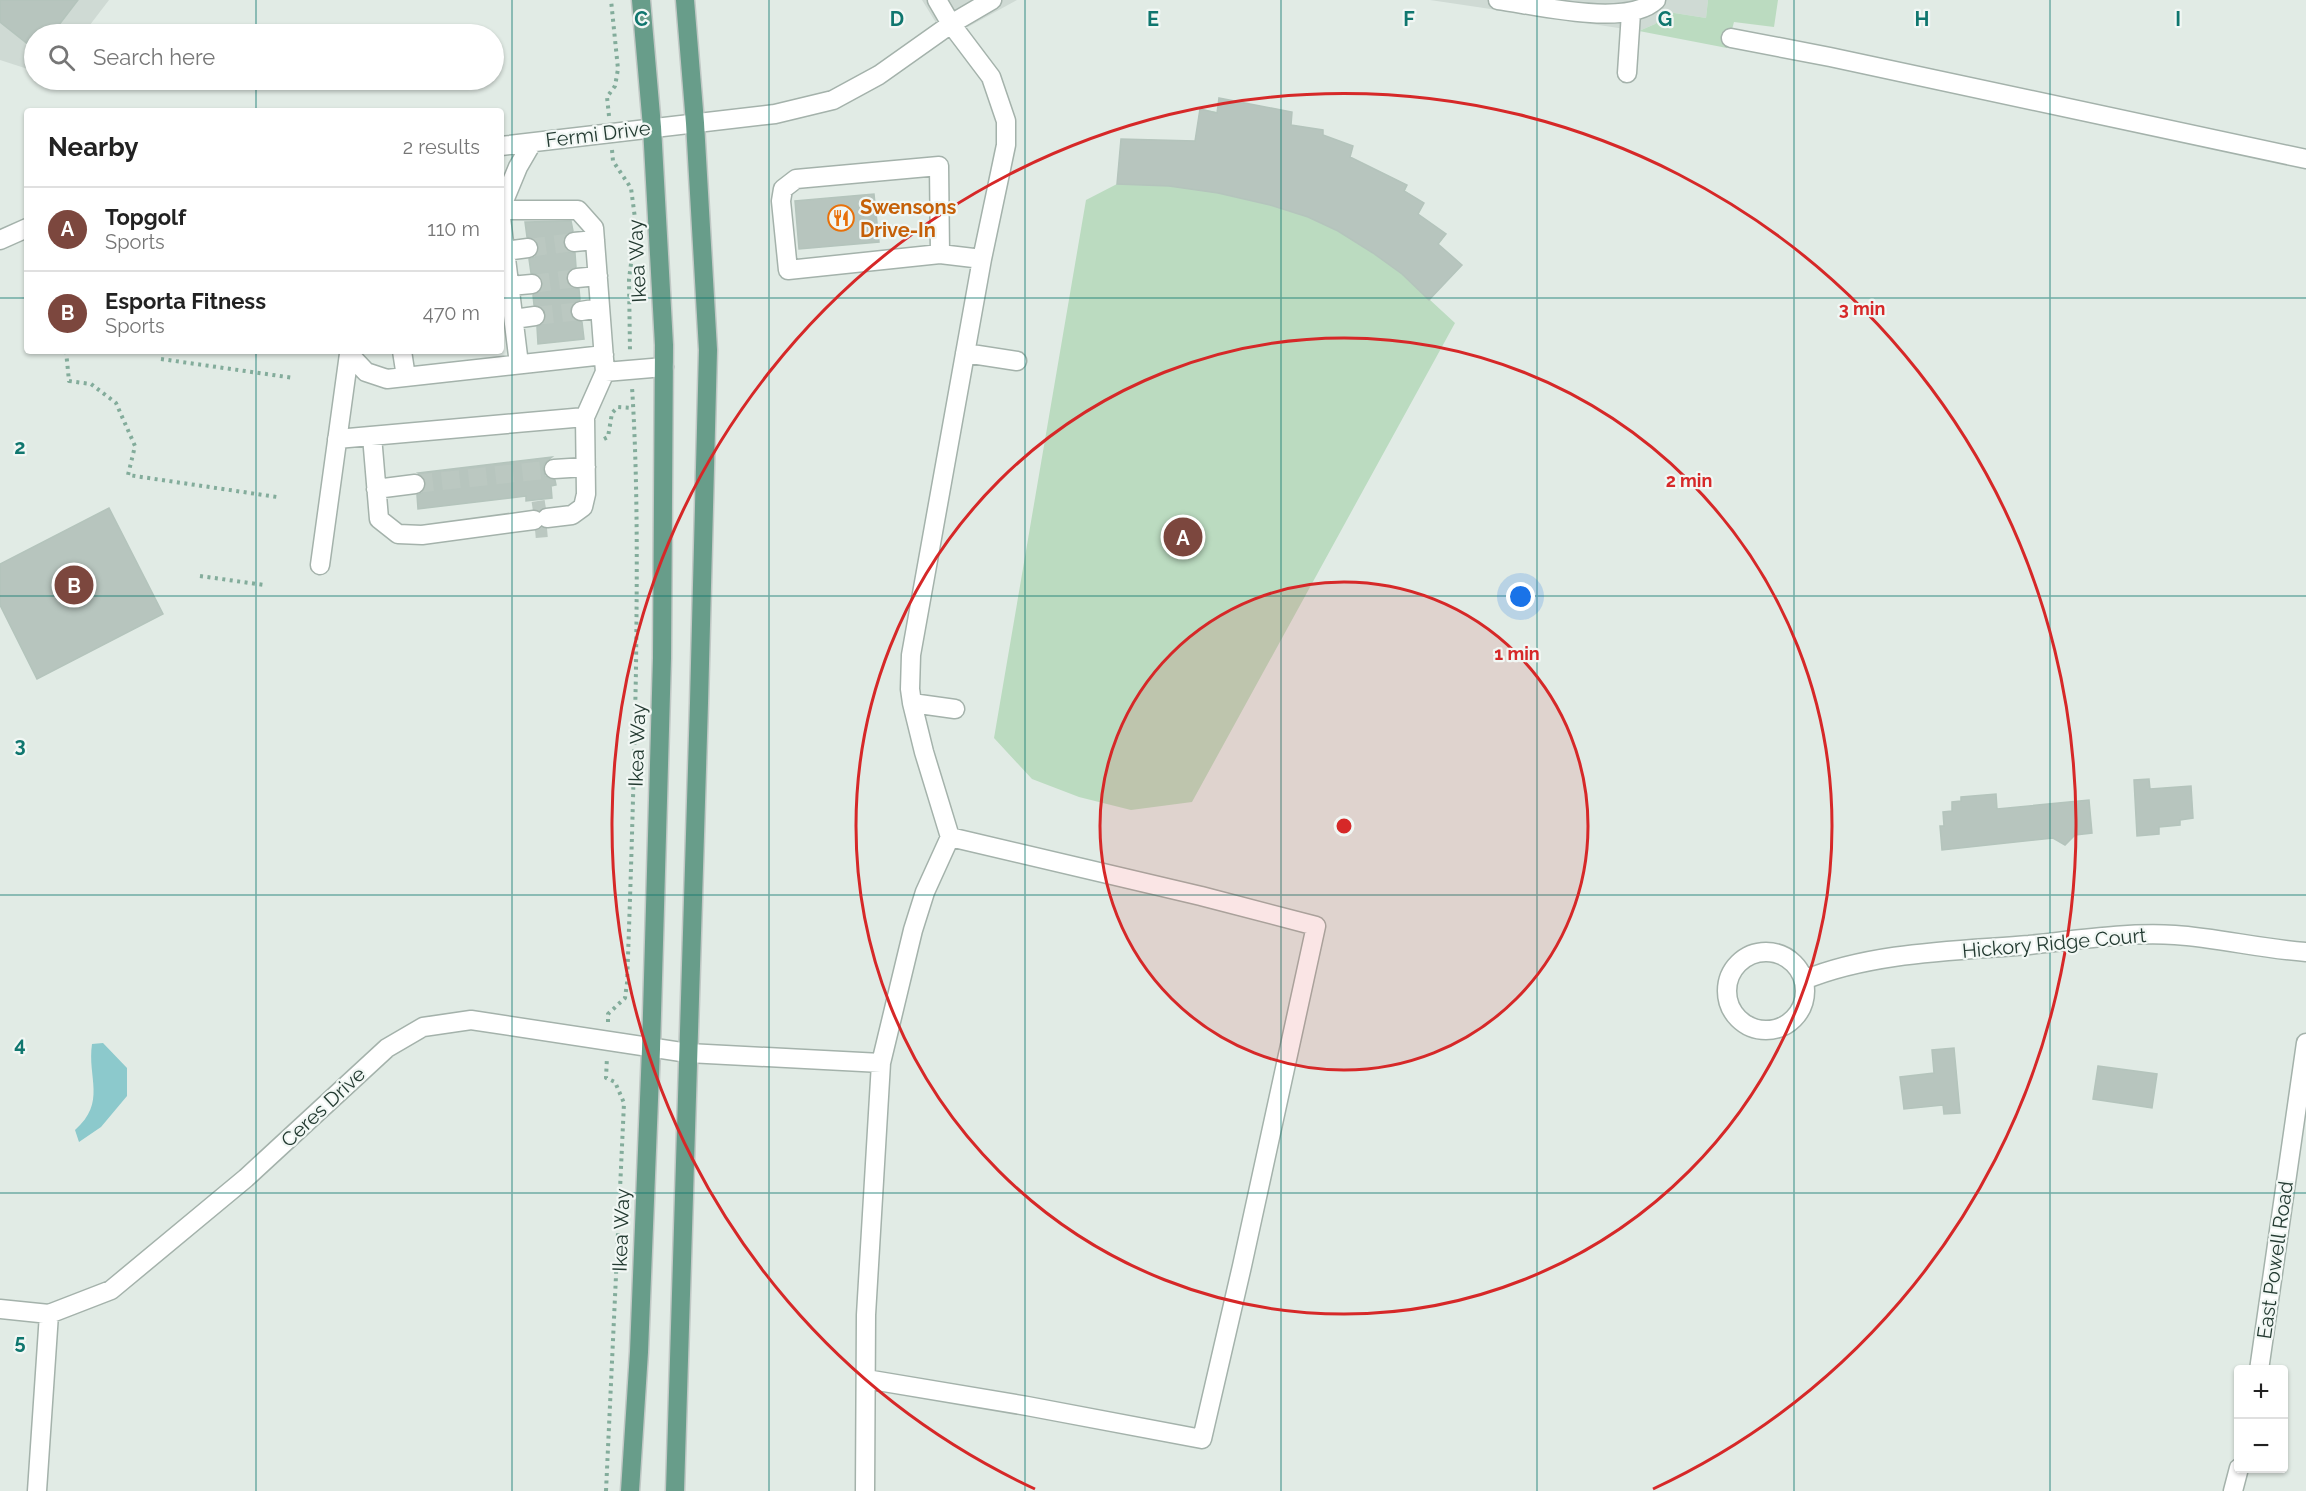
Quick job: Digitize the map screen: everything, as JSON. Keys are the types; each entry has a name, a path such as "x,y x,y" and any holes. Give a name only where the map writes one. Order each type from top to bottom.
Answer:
{"main road":[{"name":"Ikea Way","path":"630,1491 639,1352 651,1049 662,658 664,367 652,127 641,0"},
{"path":"675,1491 708,350 695,123 685,0"}],"street":[{"path":"865,1491 866,1315 881,1062 913,930 925,892 950,837 924,752 912,703 911,655 982,259 1006,145 1006,121 991,77 951,24 937,0"},
{"name":"Fermi Drive","path":"504,146 775,114 833,100 879,75 951,24 992,0"},
{"path":"1498,0 1605,15 1630,13 1656,0"},
{"path":"1627,73 1630,13"},
{"path":"1731,38 2306,159"},
{"path":"504,202 518,167 532,143"},
{"path":"940,254 939,166 796,179 783,189 781,201 788,270 940,254 982,259"},
{"path":"372,436 379,519 398,534 422,535 540,519 564,507 572,514 583,507 586,494 585,417 605,363 594,228 578,210 504,209"},
{"path":"0,240 24,229"},
{"path":"574,242 595,240"},
{"path":"504,243 519,364"},
{"path":"505,251 528,248"},
{"path":"578,278 598,276"},
{"path":"510,286 532,284"},
{"path":"581,311 600,308"},
{"path":"514,319 535,316"},
{"path":"965,353 1017,361"},
{"path":"320,565 349,354"},
{"path":"350,354 366,372 387,379 519,364 605,363 631,370 664,367"},
{"path":"402,354 406,377"},
{"path":"337,439 585,417"},
{"path":"554,469 586,467"},
{"path":"376,489 415,484"},
{"path":"912,703 955,708"},
{"path":"866,1379 1202,1439 1316,926 950,837"},
{"name":"Hickory Ridge Court","path":"1804,980 1845,966 1866,962 1947,952 2137,935 2175,935 2306,952"},
{"path":"1755,952 1779,953 1797,966 1804,980 1805,995 1797,1016 1785,1026 1770,1030 1752,1028 1738,1020 1727,1000 1726,985 1731,970 1741,959 1755,952"},
{"name":"Ceres Drive","path":"0,1309 50,1314 111,1290 246,1178 387,1048 423,1027 471,1020 688,1053 881,1062"},
{"name":"East Powell Road","path":"2260,1365 2306,1043"},
{"path":"37,1491 50,1314"},
{"path":"2233,1491 2238,1473"}],"path":[{"path":"606,1491 624,1103 615,1082 606,1078 607,1040 608,1014 625,998 627,983 633,808 637,450 631,370 629,279 636,226 631,188 613,161 607,97 615,86 618,69 611,0"},
{"path":"66,354 69,381 91,384 116,403 135,446 128,475 277,497"},
{"path":"161,359 294,378"},
{"path":"585,440 606,439 612,413 618,407 633,408"},
{"path":"200,576 264,585"}],"shaded area":[{"path":"0,0 109,0 91,24 24,24 24,68 0,60"},
{"path":"922,0 1017,0 946,39"},
{"path":"1430,0 1708,0 1706,18 1668,12 1655,24 1639,31"}],"green space":[{"path":"1708,0 1778,0 1774,27 1734,22 1727,48 1639,31 1655,24 1668,12 1706,18"},
{"path":"1219,98 1292,112 1291,125 1323,130 1323,135 1353,146 1350,157 1407,185 1405,191 1424,203 1418,215 1446,234 1438,245 1462,265 1429,299 1455,323 1192,802 1131,810 1079,797 1032,779 994,738 1086,200 1117,184 1121,139 1195,141 1200,109 1217,112"}],"water":[{"path":"103,1043 127,1068 127,1096 101,1127 79,1142 75,1130 85,1120 93,1099 92,1044"}],"building":[{"path":"0,0 78,0 60,24 24,24 24,41 0,22"},
{"path":"1219,98 1292,112 1291,125 1323,130 1323,135 1353,146 1350,157 1407,185 1404,191 1424,203 1418,214 1446,234 1438,244 1462,265 1429,300 1402,274 1373,253 1338,231 1308,217 1270,205 1218,193 1169,186 1117,184 1121,139 1195,141 1200,109 1217,113"},
{"path":"874,194 879,242 799,249 795,201"},
{"path":"571,221 573,231 564,237 563,244 569,252 575,253 576,267 567,273 566,280 572,288 579,289 580,300 574,303 570,312 573,318 582,322 584,339 538,344 537,327 542,324 546,315 543,309 534,305 533,295 542,289 543,282 537,274 531,273 529,259 535,257 539,247 537,241 527,237 525,222"},
{"path":"552,457 544,464 543,469 545,476 555,480 556,485 551,486 552,498 526,501 526,496 418,509 417,495 422,493 426,483 424,477 418,473"},
{"path":"109,508 163,614 37,679 0,605 0,564"},
{"path":"2149,779 2150,789 2191,786 2193,818 2180,820 2180,825 2159,827 2159,834 2137,836 2134,780"},
{"path":"1996,794 1997,809 2089,800 2092,833 2075,835 2065,845 2053,838 1942,850 1940,826 1944,826 1943,812 1952,811 1952,802 1961,801 1961,797"},
{"path":"1954,1048 1960,1113 1944,1114 1943,1105 1904,1109 1900,1077 1934,1073 1932,1050"},
{"path":"2098,1066 2157,1074 2152,1108 2093,1099"}],"tunnel":[{"path":"528,248 574,242"},
{"path":"532,284 577,278"},
{"path":"535,316 581,311"},
{"path":"415,484 554,469"},
{"path":"533,511 546,509"},
{"path":"535,529 547,528"}],"place":[{"name":"Swensons Drive-In","path":"841,218"},
{"name":"Topgolf","path":"1183,537"},
{"name":"Esporta Fitness","path":"74,585"}]}
